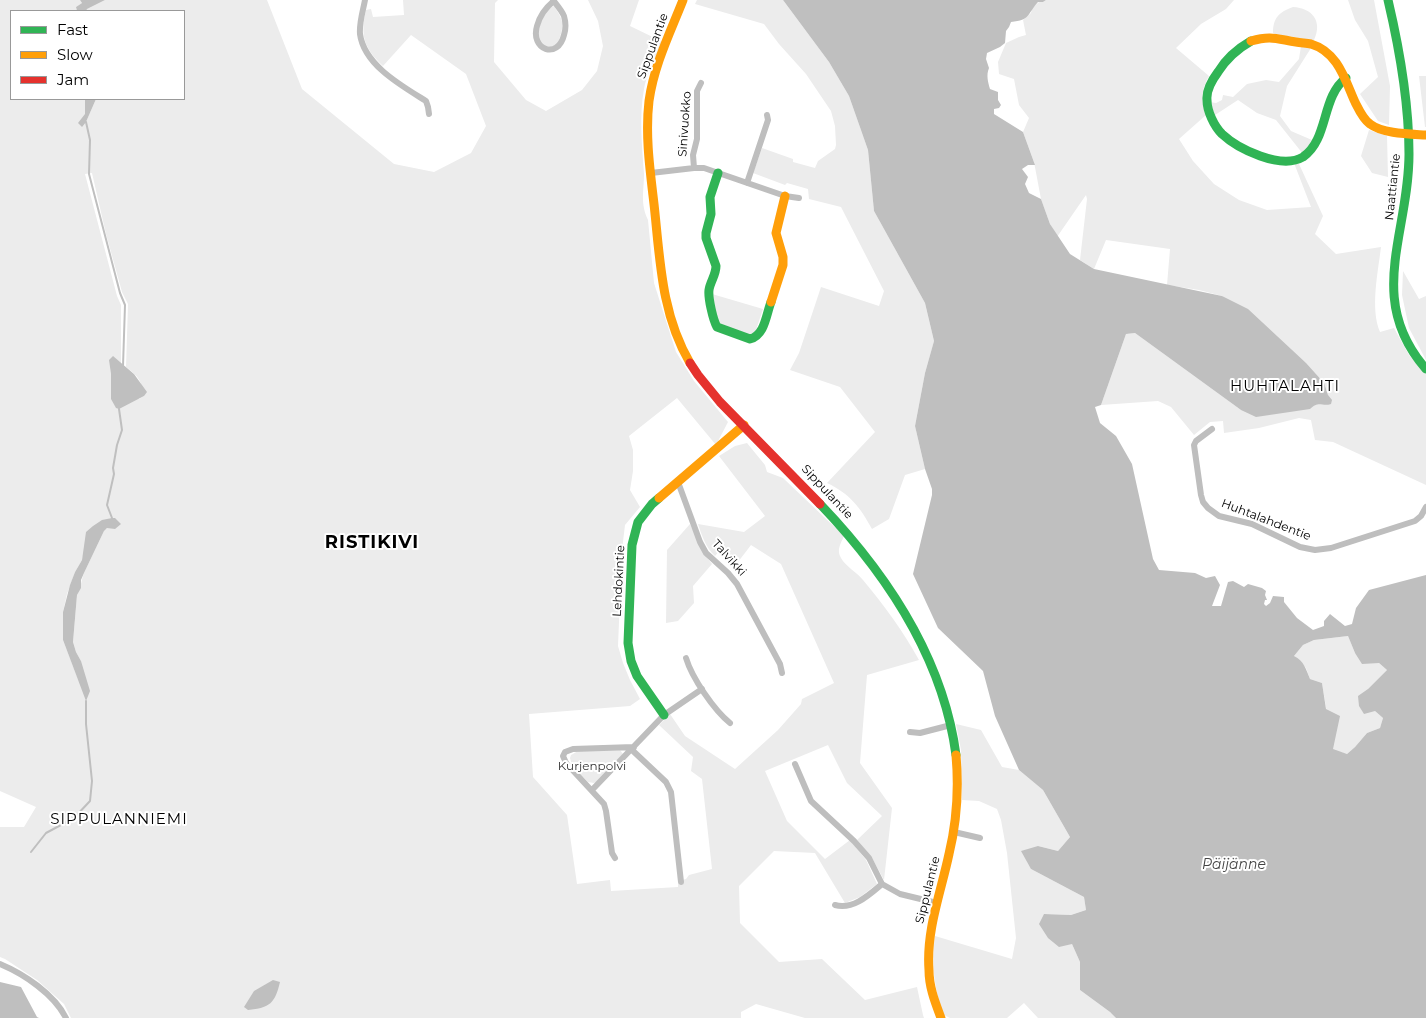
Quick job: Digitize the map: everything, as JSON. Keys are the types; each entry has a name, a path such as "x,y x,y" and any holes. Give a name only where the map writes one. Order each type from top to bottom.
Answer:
{"street":[{"path":"365,0 360,22 360,34 366,52 388,76 426,101 429,114"},
{"name":"Sippulantie","path":"683,0 659,60 652,84 647,118 662,288 670,318 682,348 700,378 835,519 866,555 911,620 942,690 956,750 958,779 954,832 928,943 931,990 941,1018"},
{"name":"Naattiantie","path":"1388,0 1401,53 1406,86 1409,133 1407,195 1393,272 1393,291 1399,326 1407,345 1426,369"},
{"path":"554,1 564,17 566,28 560,46 554,50 547,50 538,43 536,30 542,12 554,1"},
{"path":"1346,78 1341,81 1335,90 1318,138 1309,154 1294,161 1274,160 1247,150 1221,133 1210,116 1206,103 1209,85 1225,60 1238,48 1253,41 1270,37 1311,44 1338,63 1346,78 1361,111 1370,124 1384,130 1426,135"},
{"name":"Sinivuokko","path":"694,168 693,155 697,139 698,92 701,83"},
{"path":"747,183 768,120 767,115"},
{"path":"651,173 704,168 786,196 799,198"},
{"path":"718,173 710,197 711,214 706,233 716,266 709,291 714,322 717,327 750,338 760,334 783,265 776,232 786,196"},
{"name":"Lehdokintie","path":"664,716 637,676 631,661 628,643 632,544 638,522 652,504 744,425"},
{"name":"Huhtalahdentie","path":"1212,429 1196,441 1194,445 1203,502 1219,516 1252,524 1300,547 1316,550 1331,548 1415,521 1421,516 1426,507"},
{"name":"Talvikki","path":"678,482 700,542 706,553 728,572 738,584 780,664 782,673"},
{"path":"686,658 689,668 702,689 721,716 730,724"},
{"path":"592,790 664,716 702,689"},
{"path":"910,732 920,733 951,725"},
{"path":"615,858 612,853 604,804 566,762 563,756 565,752 574,749 633,749 666,782 671,792 681,882"},
{"path":"795,764 811,801 854,840 868,858 882,884 900,894 937,903"},
{"path":"954,832 980,838"},
{"path":"835,905 842,907 855,904 870,895 882,884"},
{"path":"0,964 36,984 63,1011 66,1018"}],"green space":[{"path":"0,0 80,0 82,3 76,7 77,10 10,10 10,100 85,100 86,122 96,100 185,100 185,10 87,9 105,0 267,0 302,89 394,164 434,172 471,153 486,126 466,74 411,35 383,66 371,53 365,41 363,27 366,10 371,9 373,17 404,15 403,0 498,0 495,3 494,62 526,100 546,111 582,90 597,71 603,46 598,21 588,0 639,0 630,26 663,42 652,65 644,89 641,131 644,174 643,202 648,220 654,283 676,352 694,381 728,422 716,445 677,398 629,436 633,450 633,471 630,490 640,507 625,525 622,550 618,646 630,680 640,699 630,706 529,714 533,777 567,815 577,884 610,880 611,891 678,887 678,881 686,879 689,875 712,869 702,779 691,771 693,757 659,725 670,714 685,736 735,769 778,730 801,704 802,699 834,683 781,564 751,545 738,562 721,549 715,556 707,546 701,533 698,524 744,532 765,516 719,456 735,446 747,443 765,465 767,472 783,478 844,536 839,549 841,558 861,577 878,599 900,629 919,660 867,675 860,763 892,808 884,880 872,858 857,840 882,816 847,783 828,745 765,771 787,821 825,859 850,840 866,860 877,884 860,897 845,903 815,853 774,851 739,886 740,923 779,962 822,959 865,1000 917,987 924,1018 805,1018 756,1004 741,1012 741,1018 71,1018 64,1004 37,980 0,957 0,827 24,827 36,807 0,791","holes":["92,173 122,292 128,304 126,367 137,376 140,382 144,396 139,399 111,374 110,360 113,357 121,364 121,305 85,174","115,518 104,531 84,573 77,595 73,642 81,661 78,679 63,640 63,612 67,594 84,552"]},
{"path":"697,0 783,0 829,62 849,96 868,150 874,211 925,303 934,341 925,373 915,426 925,469 905,475 889,519 872,529 854,502 827,483 875,432 840,387 790,370 799,353 821,287 879,306 884,291 841,207 809,199 808,189 787,183 785,185 753,173 762,148 793,159 793,162 815,168 818,161 835,149 835,126 831,111 806,74 764,24 695,4"},
{"path":"1046,0 1234,0 1226,9 1201,24 1176,48 1209,76 1204,86 1203,95 1206,115 1179,139 1193,161 1214,184 1239,200 1267,210 1311,207 1294,163 1299,164 1323,216 1315,234 1336,254 1381,247 1375,302 1380,332 1394,328 1409,355 1426,374 1426,485 1333,442 1315,440 1311,420 1299,418 1259,428 1224,433 1223,421 1210,422 1194,435 1171,407 1158,401 1101,405 1126,334 1135,333 1241,410 1314,405 1321,403 1328,395 1323,383 1222,296 1167,285 1170,249 1106,240 1094,269 1080,260 1086,195 1057,237 1041,199 1034,162 1023,132 1029,118 1019,105 1014,79 999,74 998,62 1006,43 1026,35 1023,20 1031,13 1032,8 1039,2"},
{"path":"1348,0 1374,0 1390,86 1389,125 1378,121 1360,94 1378,77 1368,41 1355,20"},
{"path":"554,6 562,20 558,44 551,47 544,46 538,39 540,25 544,15"},
{"path":"1293,7 1306,10 1314,17 1317,27 1314,40 1273,33 1274,23 1278,16"},
{"path":"1301,46 1311,48 1287,86 1280,116 1291,131 1312,140 1303,154 1276,120 1257,113 1238,100 1215,115 1209,102 1216,103 1222,100 1223,95 1233,97 1247,84 1266,80 1279,82 1299,59"},
{"path":"1419,76 1426,76 1426,127 1425,127"},
{"path":"1369,130 1387,136 1388,177 1372,173 1361,156"},
{"path":"1403,271 1419,299 1426,296 1426,360 1409,328 1402,295"},
{"path":"712,294 763,309 755,333 749,335 718,323"},
{"path":"690,524 704,554 712,564 693,586 694,603 678,621 666,623 667,550"},
{"path":"1348,636 1355,653 1379,663 1387,670 1368,689 1375,711 1383,718 1380,728 1367,733 1347,754 1333,750 1322,683 1310,679 1306,668 1294,656 1303,645 1314,640"},
{"path":"956,724 981,730 1002,767 1019,770 1043,790 1070,837 1058,851 1038,846 1031,869 1084,897 1086,910 1071,915 1044,914 1072,944 1080,962 1080,990 1116,1018 1038,1018 1024,1003 1007,1018 950,1018 944,1015 934,976 935,936 1012,959 1016,938 1007,853 1001,820 997,809 979,801 962,800 961,750"},
{"name":"Kurjenpolvi","path":"620,750 623,754 594,783 588,782 572,765 570,758 571,755 578,751"}],"water":[{"path":"80,0 105,0 86,10 77,10 76,7 82,3"},
{"name":"Päijänne","path":"783,0 1046,0 1038,2 1028,16 1022,20 1011,22 1006,31 1005,43 987,53 986,59 989,68 990,89 998,92 998,100 1001,105 999,108 994,109 994,114 1023,132 1035,165 1028,165 1022,169 1028,177 1025,184 1029,193 1041,199 1050,224 1070,254 1094,269 1222,296 1248,309 1306,363 1324,383 1332,400 1331,404 1318,404 1310,409 1256,417 1241,410 1135,333 1126,334 1101,405 1095,407 1100,423 1116,436 1132,464 1153,559 1159,570 1195,573 1206,578 1215,576 1220,585 1212,606 1221,606 1228,582 1233,581 1244,587 1248,584 1266,591 1267,600 1265,600 1264,604 1266,606 1270,603 1273,596 1284,597 1284,602 1297,618 1313,630 1324,626 1324,621 1330,614 1345,626 1352,624 1356,608 1369,590 1426,575 1426,1018 1116,1018 1080,990 1080,962 1072,944 1059,947 1048,938 1039,924 1044,914 1071,915 1086,910 1084,897 1031,869 1021,851 1038,846 1058,851 1070,837 1043,790 1019,770 995,716 983,671 938,628 913,574 932,495 915,426 925,373 934,341 925,303 874,211 868,150 849,96 829,62","holes":["1348,636 1362,664 1379,663 1387,670 1358,696 1359,706 1364,714 1375,711 1383,718 1380,728 1367,733 1347,754 1333,749 1340,716 1326,709 1322,683 1310,679 1302,663 1294,656 1303,645 1314,640"]},
{"path":"85,100 96,100 82,127 78,123 85,114"},
{"path":"113,356 134,374 147,392 144,396 119,409 116,408 111,399 109,360"},
{"path":"115,518 121,524 115,529 107,528 104,531 81,580 81,588 77,595 73,642 90,691 86,701 63,640 63,612 70,585 82,560 86,532 102,520"},
{"path":"273,980 280,982 276,995 270,1003 262,1008 248,1010 244,1007 254,991"},
{"path":"0,982 21,987 39,1018 0,1018"}],"waterway":[{"path":"86,122 90,140 89,174 120,293 125,305 123,366"},
{"path":"112,518 107,505 114,474 113,468 117,445 122,430 119,409"},
{"path":"31,852 46,833 74,818 90,801 92,781 86,724 86,701"}],"traffic: fast":[{"path":"1388,0 1403,77 1409,135 1407,183 1398,239 1394,291 1398,317 1408,343 1426,369"},
{"path":"1251,41 1241,47 1221,67 1208,89 1207,104 1216,127 1222,134 1238,146 1260,156 1283,161 1303,157 1317,140 1332,96 1346,78"},
{"path":"718,173 710,197 711,214 706,233 716,266 709,294 715,324 717,327 750,339 755,337 762,329 771,302"},
{"path":"659,498 638,522 632,545 628,643 631,661 637,676 664,715"},
{"path":"820,504 868,559 908,619 925,651 939,684 949,719 956,755"}],"traffic: slow":[{"path":"683,0 663,49 651,88 648,140 663,285 673,325 690,363"},
{"path":"1251,41 1274,38 1311,44 1320,48 1334,60 1344,76 1365,120 1375,127 1389,132 1426,135"},
{"path":"771,302 783,265 783,257 776,233 785,196"},
{"path":"659,498 744,425"},
{"path":"941,1018 930,982 929,955 932,926 956,817 956,755"}],"traffic: jam":[{"path":"690,363 720,402 820,504"}],"district":[{"name":"HUHTALAHTI","path":"1285,387"},
{"name":"RISTIKIVI","path":"372,543"},
{"name":"SIPPULANNIEMI","path":"119,820"}]}
